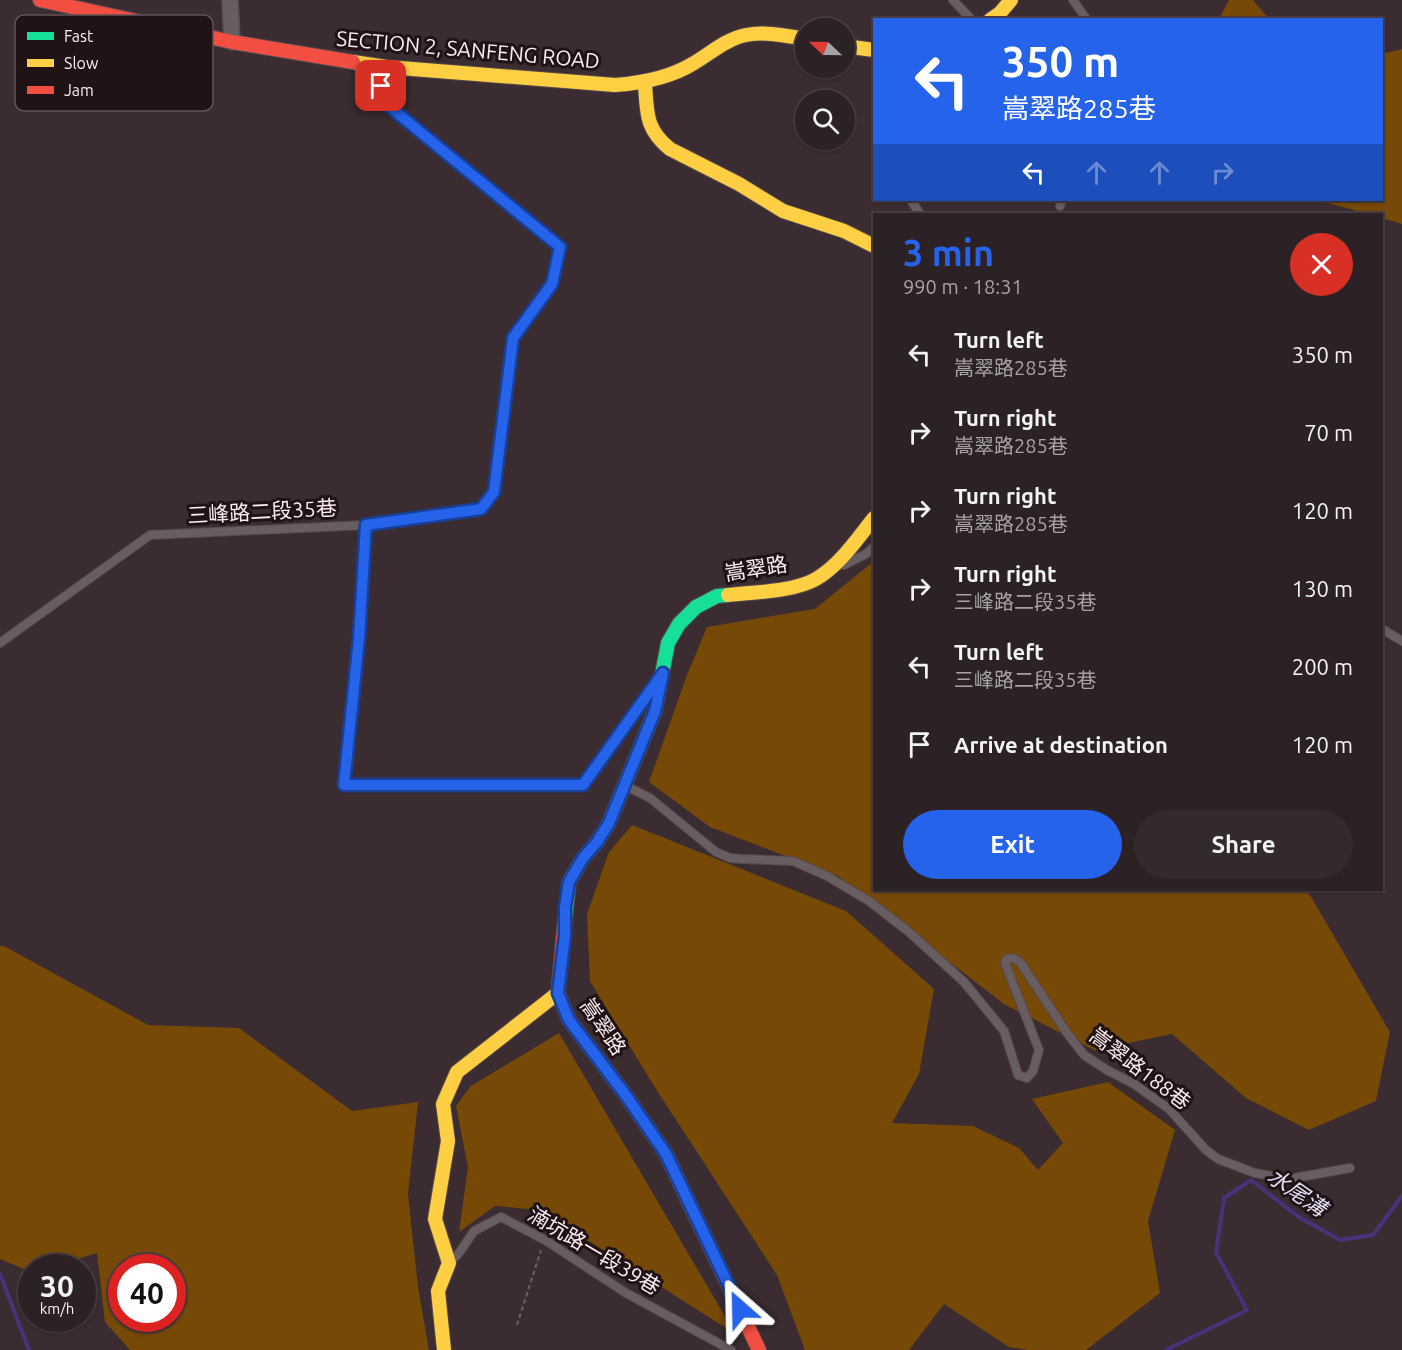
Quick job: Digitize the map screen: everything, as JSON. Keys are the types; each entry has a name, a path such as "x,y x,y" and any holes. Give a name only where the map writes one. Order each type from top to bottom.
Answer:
{"street":[{"name":"SECTION 2, SANFENG ROAD","path":"40,0 109,15"},
{"path":"230,0 232,42"},
{"path":"993,18 1011,0"},
{"name":"SECTION 2, SANFENG ROAD","path":"213,38 372,64 604,84 645,83 685,69 724,44 744,35 766,33 795,37"},
{"path":"855,47 873,50"},
{"path":"645,83 652,132 666,146 741,185 766,202 791,214 839,229 873,246"},
{"name":"嵩翠路","path":"759,1350 666,1154 627,1097 569,1020 558,993 565,935 565,907 569,882 583,858 609,823 655,711 668,643 679,624 696,607 717,596 787,588 815,579 842,557 873,519"},
{"path":"444,1350 438,1291 449,1263 435,1219 448,1141 443,1104 457,1071 558,993"}],"lane":[{"path":"953,0 970,18"},
{"path":"1073,0 1086,18"},
{"name":"三峰路二段35巷","path":"0,643 150,535 366,525 481,509 494,492 513,338 552,284 560,247 391,108 372,64"},
{"path":"366,525 359,638 344,785 583,785 663,673"},
{"path":"815,579 866,554 873,548"},
{"path":"1383,630 1402,641"},
{"name":"嵩翠路188巷","path":"625,785 650,798 716,852 730,858 793,861 827,876 868,901 909,932 964,982 1004,1031 1018,1075 1027,1078 1034,1071 1039,1050 1005,963 1007,959 1012,958 1020,962 1084,1055 1134,1084 1169,1109 1206,1150 1218,1159 1256,1173 1289,1179 1350,1168"},
{"name":"湳坑路一段39巷","path":"449,1263 474,1231 501,1217 545,1240 626,1293 731,1350"}],"path":[{"path":"517,1325 545,1240"}],"shaded area":[{"path":"1229,0 1253,0 1268,18 1220,18"},
{"path":"1402,49 1402,224 1383,218 1383,213 1365,213 1320,201 1383,201 1383,54"},
{"path":"873,562 873,891 1308,891 1390,1032 1376,1101 1309,1130 1246,1098 1172,1034 1098,1052 1004,1004 838,876 710,827 649,782 687,675 707,627 815,609"},
{"path":"632,825 846,911 934,989 919,1074 892,1123 973,1126 1019,1148 1038,1170 1063,1143 1032,1099 1108,1082 1175,1130 1148,1221 1160,1293 1086,1350 1028,1350 1009,1347 944,1304 909,1350 805,1350 777,1275 654,1086 590,981 587,914 609,852"},
{"path":"0,946 4,946 148,1025 239,1028 352,1111 418,1102 408,1194 418,1287 429,1350 130,1350 114,1332 186,1332 186,1254 108,1254 108,1325 105,1322 97,1253 18,1254 18,1267 0,1259"},
{"path":"559,1033 735,1334 540,1210 495,1206 459,1232 468,1167 456,1106 471,1086"}],"waterway":[{"name":"水尾溝","path":"1166,1350 1247,1310 1216,1252 1224,1198 1251,1180 1299,1217 1340,1240 1373,1235 1402,1196"},
{"name":"水尾溝","path":"0,1274 29,1350"}],"traffic: fast":[{"path":"565,919 569,882 583,858 609,823 655,711 668,643 679,624 696,607 717,596 728,595"}],"traffic: slow":[{"path":"993,18 1011,0"},
{"path":"353,62 387,67 615,85 666,76 694,63 725,43 746,35 769,34 795,37"},
{"path":"855,47 873,50"},
{"path":"645,83 647,111 652,127 670,149 739,184 783,211 844,231 873,246"},
{"path":"728,595 785,589 816,579 840,559 873,519"},
{"path":"444,1350 438,1291 449,1263 435,1219 448,1141 443,1104 457,1072 558,993"}],"traffic: jam":[{"path":"40,0 109,15"},
{"path":"213,38 353,62"},
{"path":"565,919 558,993 569,1020 627,1097 666,1154 759,1350"}],"route":[{"path":"381,86 391,108 560,247 552,284 513,338 494,492 481,509 366,525 359,638 344,785 583,785 663,673 655,711 609,823 583,858 569,882 558,993 569,1020 627,1097 666,1154 740,1309"}]}
